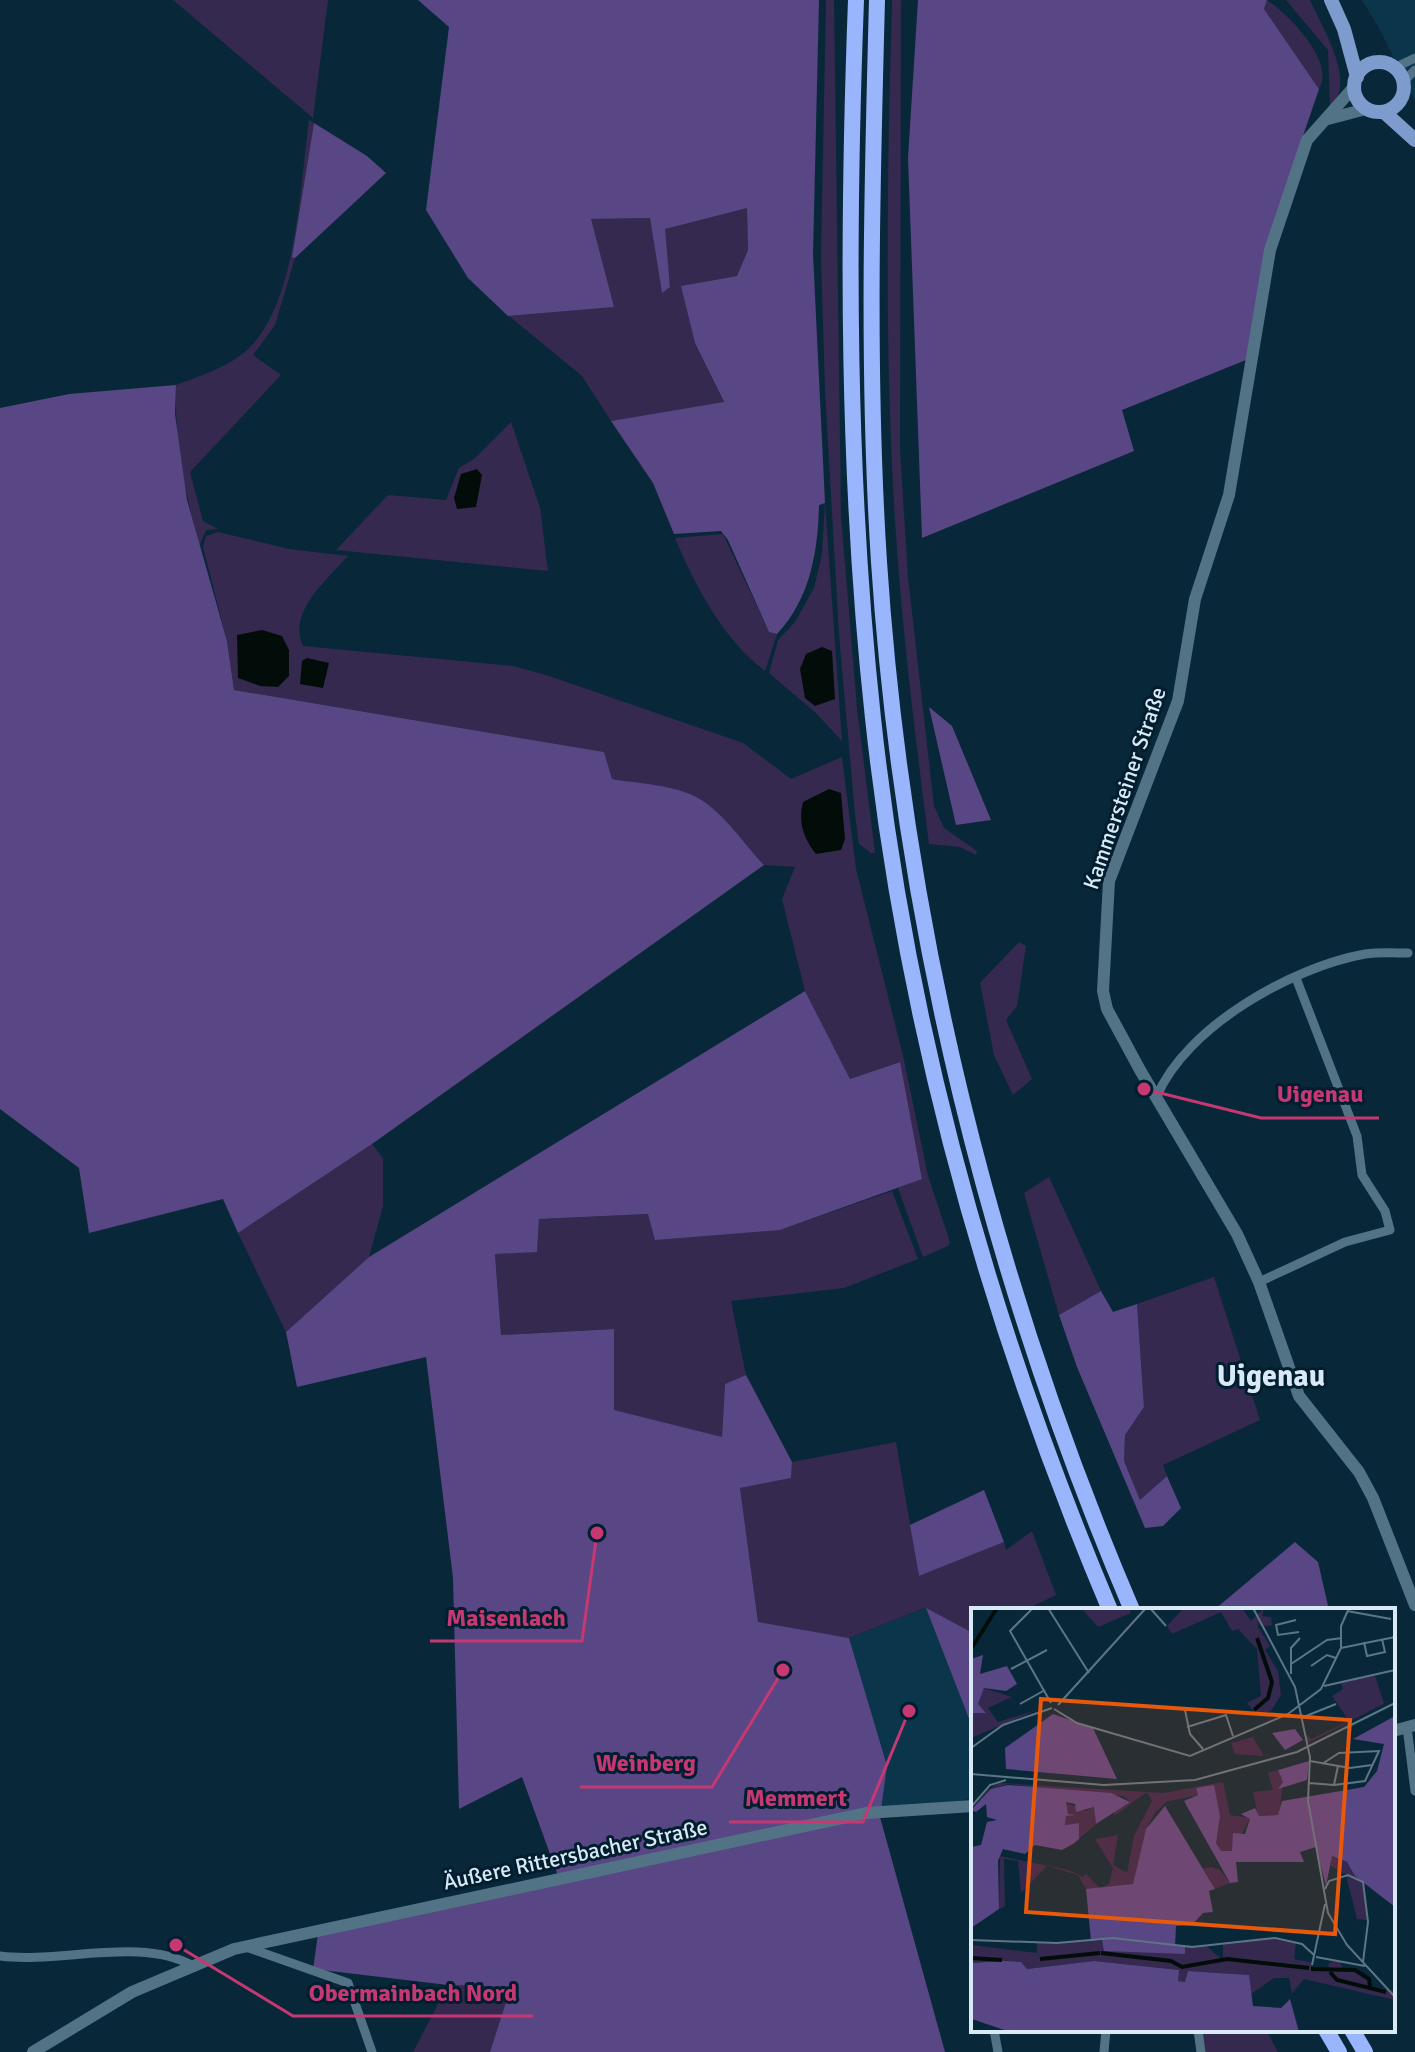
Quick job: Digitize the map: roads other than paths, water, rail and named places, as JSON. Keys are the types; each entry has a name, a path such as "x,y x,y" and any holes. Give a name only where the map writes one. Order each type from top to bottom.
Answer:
{"highway":[{"path":"856,0 849,255 852,427 872,709 900,906 936,1081 982,1256 1036,1423 1109,1608"},
{"path":"877,0 872,343 874,458 887,653 905,809 934,979 993,1224 1054,1414 1131,1608"},
{"path":"1327,2032 1339,2052"},
{"path":"1353,2032 1365,2052"}],"main road":[{"path":"1331,0 1344,29 1358,100 1366,109 1384,112 1415,138"},
{"path":"1344,29 1375,63 1394,68 1403,82 1400,101 1415,138"},
{"path":"1356,82 1375,63"},
{"path":"1384,112 1400,101"}],"street":[{"path":"1394,68 1415,58"},
{"path":"1403,82 1415,70"},
{"name":"Kammersteiner Straße","path":"1356,82 1307,140 1270,250 1229,495 1195,599 1178,701 1109,881 1103,991 1107,1009 1222,1204 1259,1282 1299,1396 1359,1472 1394,1544 1415,1605"},
{"path":"1325,120 1366,109"},
{"path":"1157,1096 1168,1071 1203,1033 1251,1001 1296,978 1366,954 1408,953"},
{"path":"1259,1282 1345,1242 1390,1230 1385,1211 1362,1175 1357,1136 1296,978"},
{"path":"1411,1726 1415,1791"},
{"name":"Äußere Rittersbacher Straße","path":"33,2052 132,1992 239,1947 866,1813 971,1806"},
{"path":"239,1947 348,1983 372,2052"},
{"path":"0,1956 75,1958 150,1952 193,1966"},
{"path":"994,2032 998,2052"},
{"path":"1104,2052 1106,2032"},
{"path":"1198,2032 1201,2052"}],"place":[{"name":"Uigenau","path":"1144,1089"},
{"name":"Maisenlach","path":"597,1533"},
{"name":"Weinberg","path":"783,1670"},
{"name":"Memmert","path":"909,1711"},
{"name":"Obermainbach Nord","path":"176,1945"}],"district":[{"name":"Uigenau","path":"1271,1376"}]}
